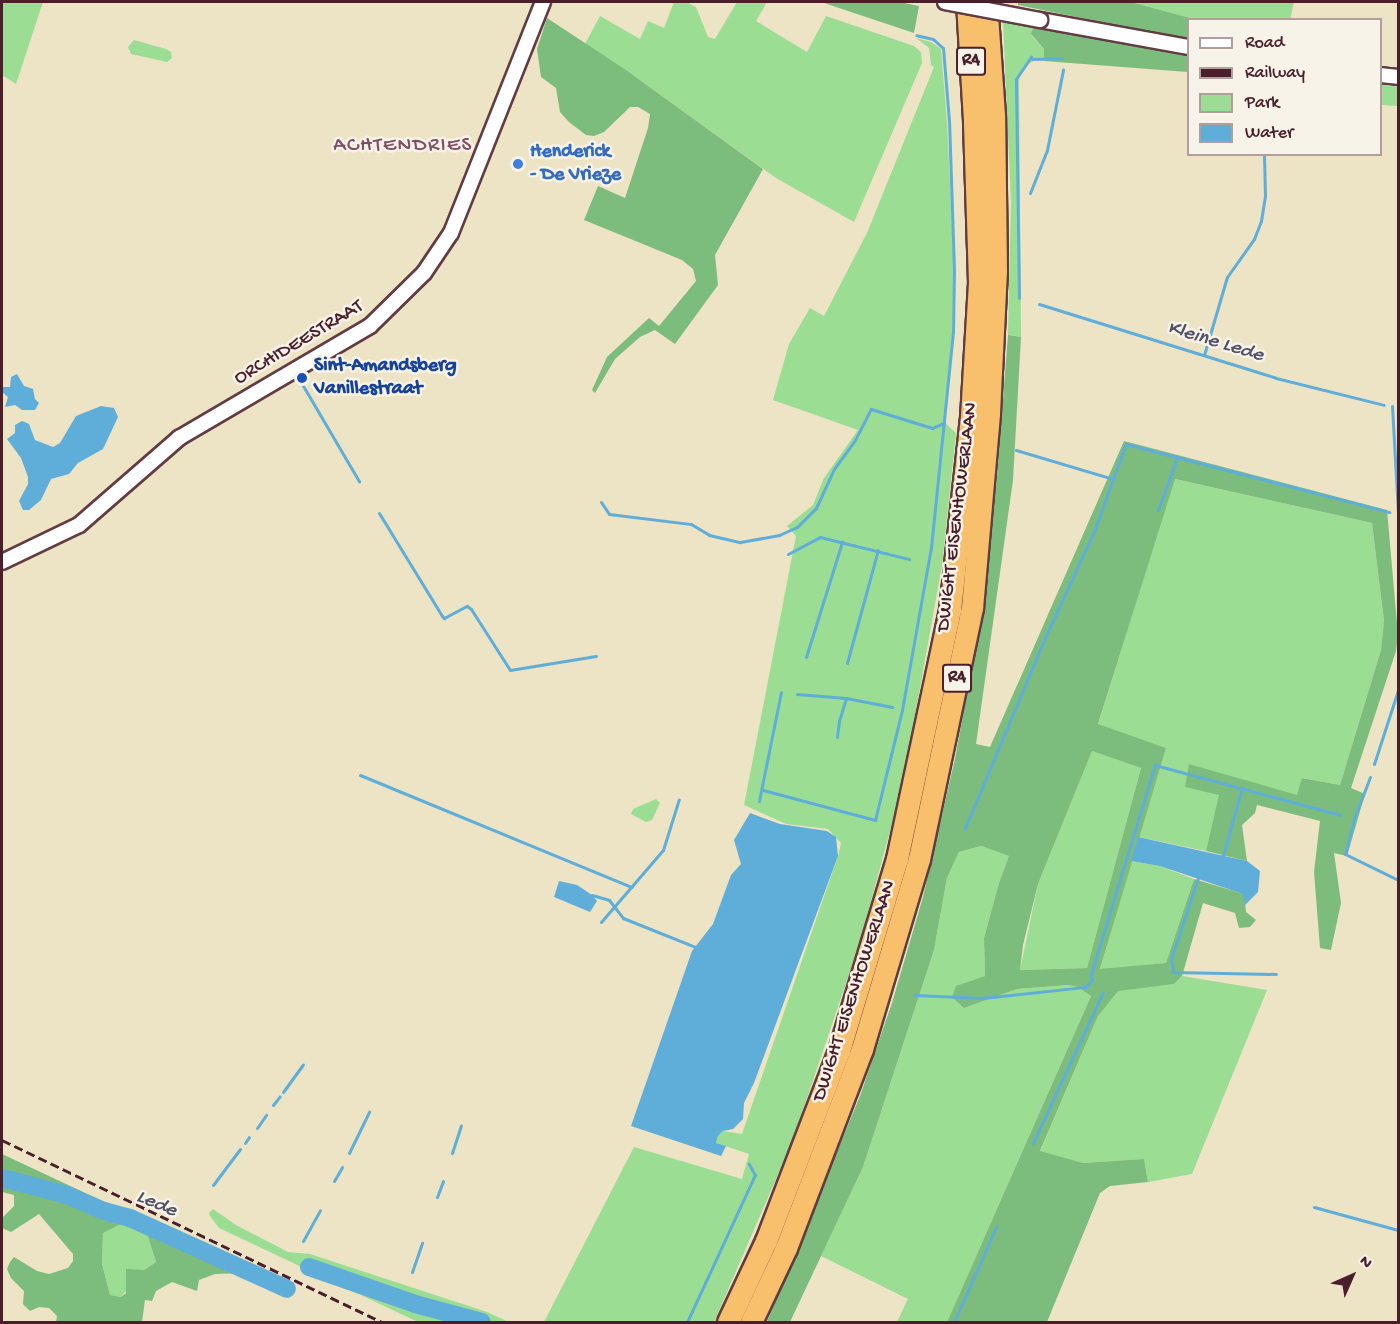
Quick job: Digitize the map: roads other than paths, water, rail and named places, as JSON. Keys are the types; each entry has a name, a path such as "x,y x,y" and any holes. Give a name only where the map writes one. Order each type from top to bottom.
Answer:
{"highway":[{"name":"DWIGHT EISENHOWERLAAN","path":"728,1323 766,1241 838,1051 897,859 950,610 971,417 979,282 974,120 967,2"},
{"name":"DWIGHT EISENHOWERLAAN","path":"751,1323 786,1248 862,1049 919,859 972,608 989,413 996,271 994,115 986,2"}],"street":[{"name":"ORCHIDEESTRAAT","path":"2,562 79,525 171,444 370,326 416,281 451,233 543,2"},
{"path":"945,2 1187,47"},
{"path":"1382,75 1398,77"}],"water":[{"path":"17,374 24,386 33,389 35,399 39,403 35,410 22,410 15,405 5,407 8,397 2,392 2,387 10,387 11,377"},
{"path":"101,406 114,408 118,417 103,449 78,463 69,474 51,479 41,500 29,510 23,510 19,501 28,484 28,477 21,458 7,439 15,433 15,425 22,421 29,424 35,440 53,447 60,443 76,416"},
{"path":"750,813 780,824 827,831 836,837 838,856 754,1083 744,1103 743,1119 733,1129 723,1131 718,1136 716,1143 726,1146 721,1156 631,1126 692,951 713,924 731,875 741,864 734,840"},
{"path":"1138,837 1247,861 1260,871 1258,892 1245,905 1243,894 1160,866 1131,861"},
{"path":"559,881 577,885 592,895 597,901 590,912 554,897"}],"waterway":[{"path":"763,790 875,820 902,710 931,548 953,333 954,270 949,121 943,48 933,39 916,35"},
{"name":"Kleine Lede","path":"1019,298 1016,79 1031,57"},
{"path":"1032,59 1062,58"},
{"path":"1030,193 1047,150 1063,70"},
{"path":"1204,355 1227,277 1254,239 1261,221 1265,196 1264,156"},
{"name":"Kleine Lede","path":"1039,304 1276,378 1384,405"},
{"path":"302,384 359,481"},
{"name":"Kleine Lede","path":"1392,406 1398,513"},
{"path":"601,502 609,514 691,524 709,535 740,542 779,535 797,527 816,508 834,469 855,440 871,409 932,428 944,423"},
{"path":"1016,450 1113,479 1126,444 1389,512"},
{"path":"1158,510 1177,458"},
{"path":"965,828 1044,640 1095,529 1113,479"},
{"path":"379,513 442,616 444,618 467,606 471,609 510,670 596,656"},
{"path":"788,554 820,537 909,559"},
{"path":"806,657 842,542"},
{"path":"847,663 878,550"},
{"name":"Kleine Lede","path":"1374,764 1398,690"},
{"path":"759,801 781,692"},
{"path":"797,694 846,698 892,707"},
{"path":"837,737 846,698"},
{"path":"915,995 983,998 1085,987 1092,981 1091,974 1155,765 1340,815"},
{"path":"360,775 632,887"},
{"name":"Kleine Lede","path":"1370,777 1354,819 1345,854 1398,880"},
{"path":"1222,859 1242,788"},
{"path":"601,922 663,850 679,799"},
{"path":"1198,878 1171,959 1173,972 1276,974"},
{"path":"592,895 609,900 623,918 698,948"},
{"path":"1033,1143 1103,992"},
{"path":"283,1092 303,1064"},
{"path":"273,1105 280,1096"},
{"path":"349,1153 369,1112"},
{"path":"257,1128 266,1115"},
{"path":"452,1153 461,1125"},
{"path":"245,1143 249,1137"},
{"path":"213,1185 240,1149"},
{"path":"687,1322 755,1175 749,1164"},
{"path":"334,1181 342,1167"},
{"name":"Lede","path":"2,1178 67,1195 104,1211 130,1218 287,1289"},
{"path":"437,1197 443,1181"},
{"path":"1314,1207 1398,1230"},
{"path":"303,1241 320,1210"},
{"path":"954,1322 996,1227"},
{"path":"412,1272 422,1243"},
{"name":"Lede","path":"309,1267 415,1304 482,1322"}],"railway":[{"path":"2,1140 382,1322"}],"place":[{"name":"Henderick - De Vrieze","path":"518,164"},
{"name":"Sint-Amandsberg Vanillestraat","path":"302,378"}],"district":[{"name":"ACHTENDRIES","path":"403,147"}]}
